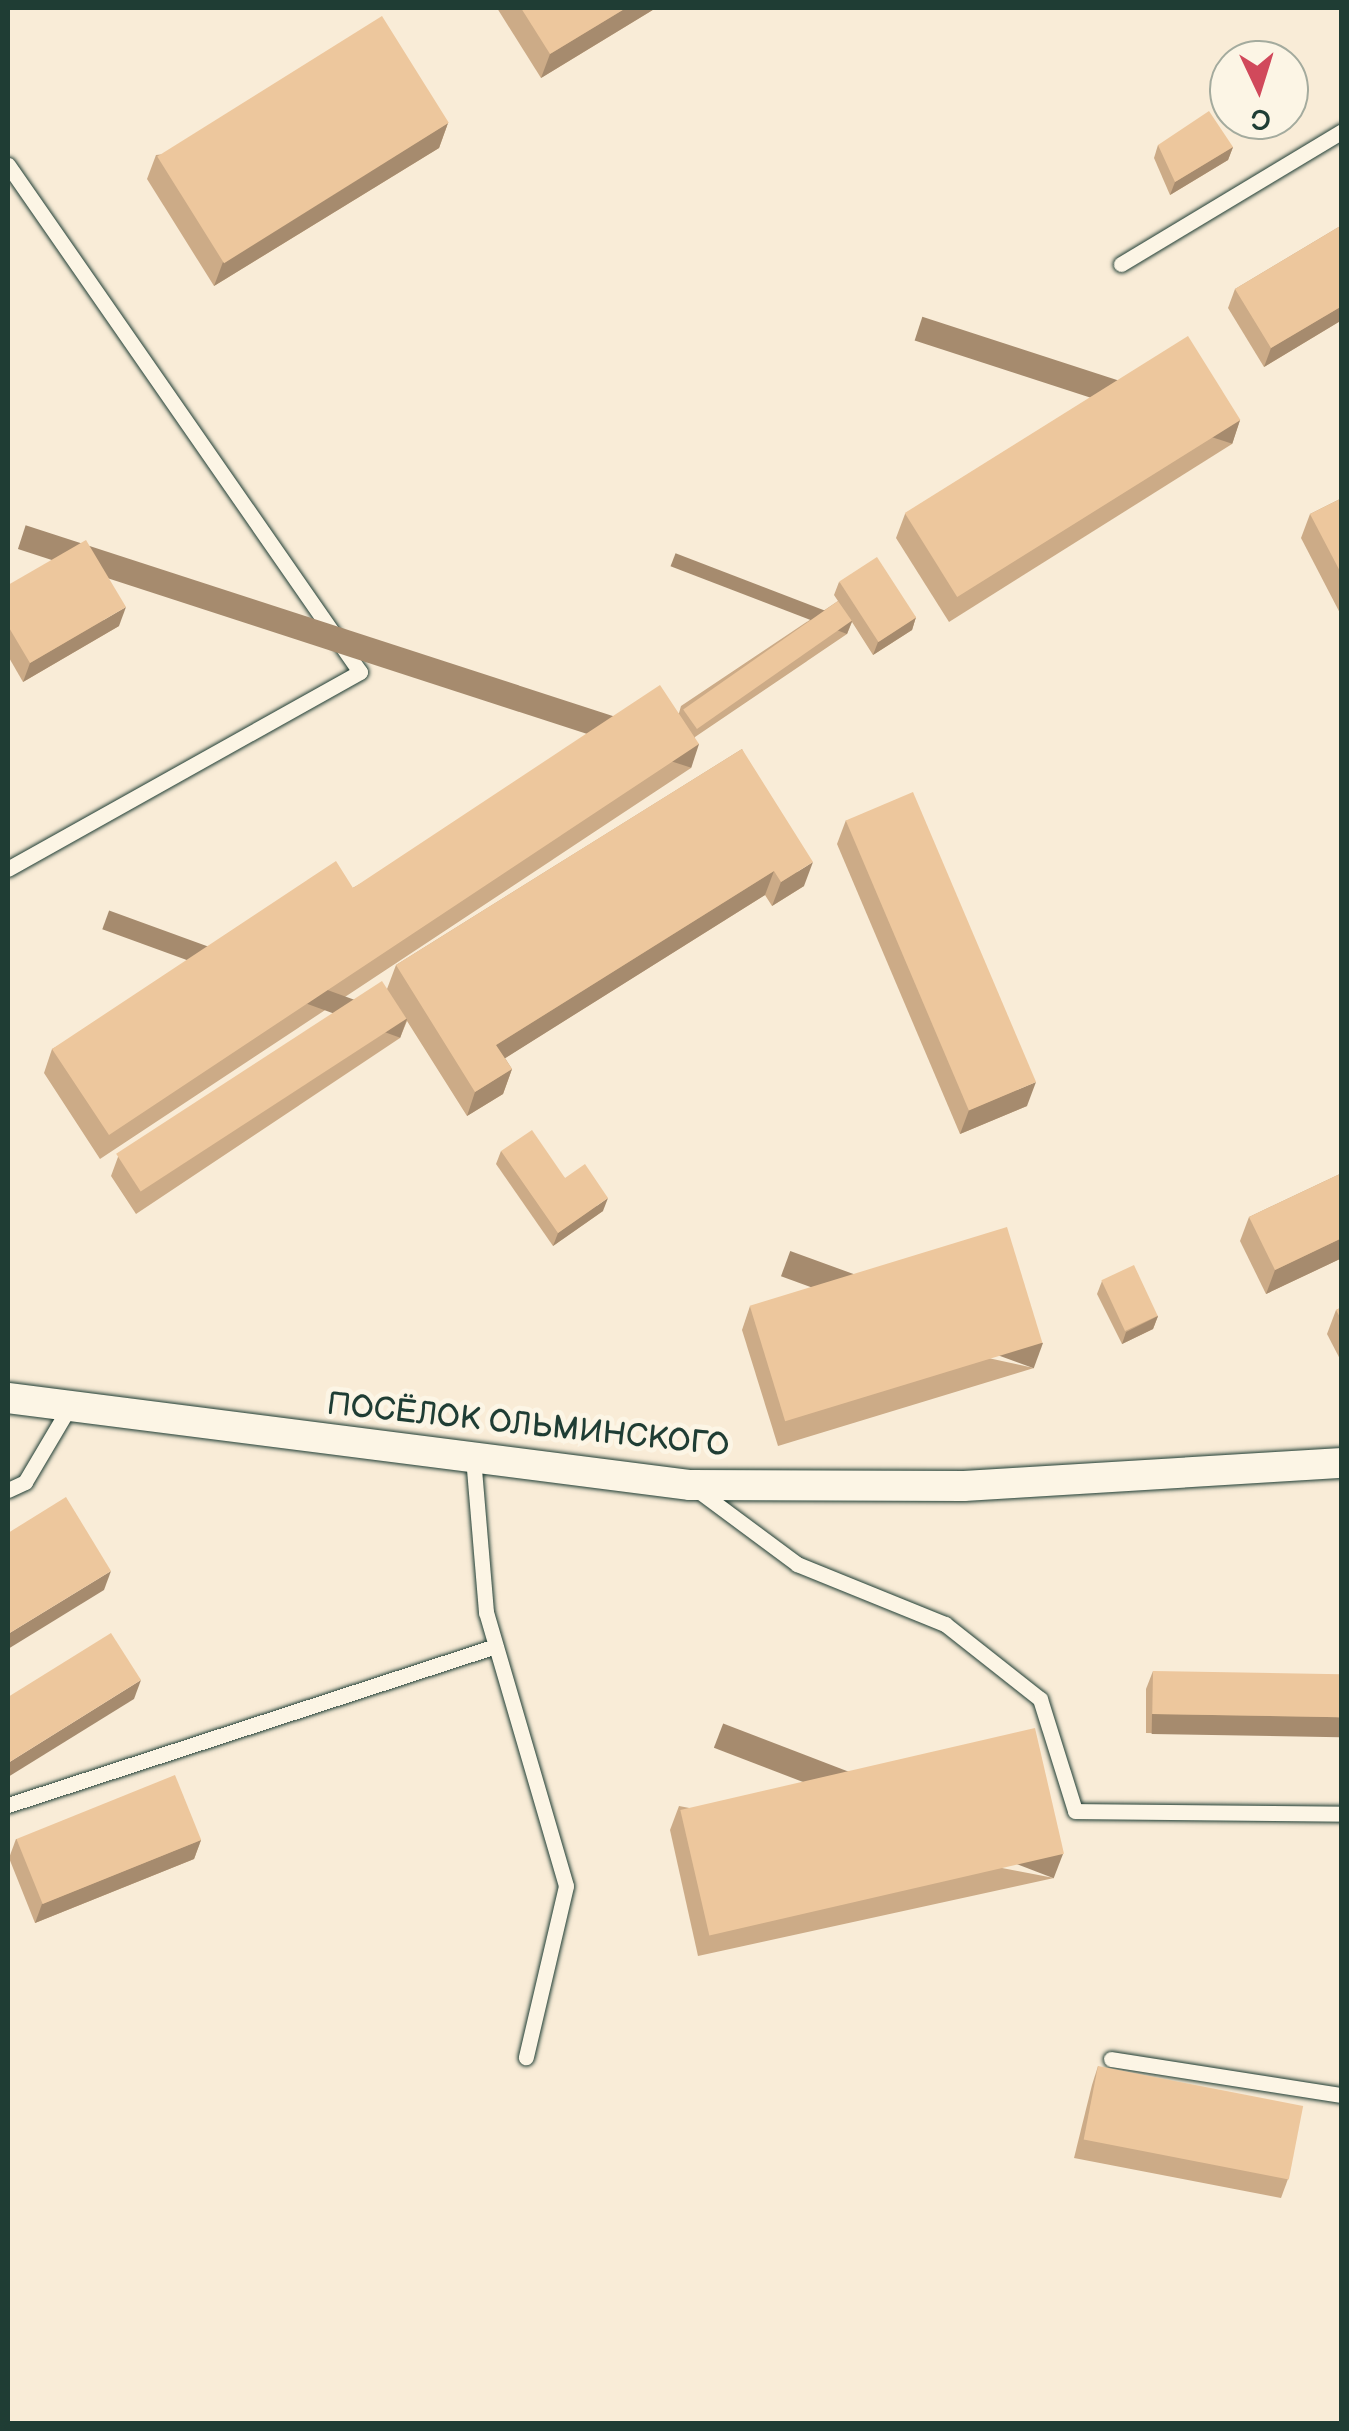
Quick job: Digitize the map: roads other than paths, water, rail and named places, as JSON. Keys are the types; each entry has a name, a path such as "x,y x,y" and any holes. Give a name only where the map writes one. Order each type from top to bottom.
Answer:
{"street":[{"name":"ПОСЁЛОК ОЛЬМИНСКОГО","path":"8,1398 690,1485 964,1486 1342,1463"}],"lane":[{"path":"1121,264 1342,131"},
{"path":"8,164 360,672 8,869"},
{"path":"8,1490 25,1482 70,1406"},
{"path":"473,1458 496,1646 566,1886 526,2057"},
{"path":"690,1485 798,1564 944,1624 1040,1699 1075,1812 1342,1814"},
{"path":"8,1805 496,1646"},
{"path":"1111,2060 1342,2095"}]}
